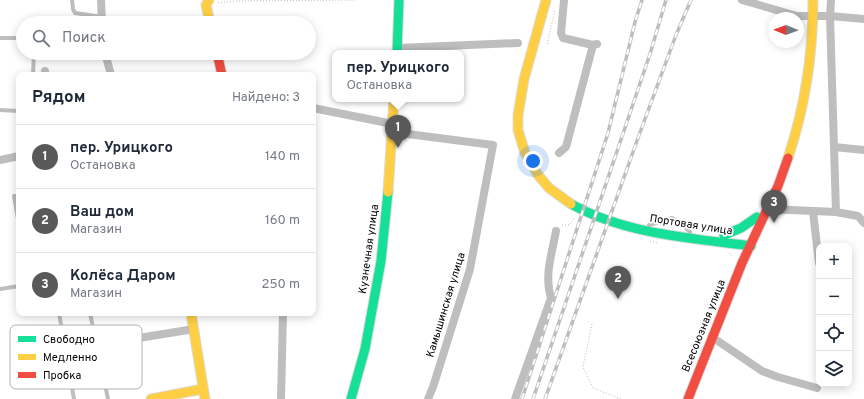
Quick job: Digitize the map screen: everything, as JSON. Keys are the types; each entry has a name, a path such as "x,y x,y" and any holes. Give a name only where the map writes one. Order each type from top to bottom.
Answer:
{"main road":[{"path":"397,50 399,0"},
{"name":"Портовая улица","path":"546,0 521,87 517,124 522,147 530,163 551,190 568,202 620,224 663,235 750,241"},
{"name":"Всесоюзная улица","path":"688,399 712,338 739,262 768,209 778,186 792,145 802,106 809,62 809,17 804,0"},
{"name":"Всесоюзная улица","path":"750,241 757,217 779,163 788,134 813,0"},
{"path":"208,16 206,5 212,1"},
{"name":"Портовая улица","path":"554,3 528,88 524,123 529,145 544,172 556,184 571,195 592,207 621,219 723,239"},
{"path":"219,60 221,72"},
{"name":"Кузнечная улица","path":"351,399 366,349 381,261 388,191 394,102"},
{"path":"739,262 735,249 723,239 743,228 757,217"},
{"path":"192,316 205,399"},
{"path":"150,399 203,390"}],"street":[{"path":"101,0 102,16"},
{"path":"559,153 566,148 595,44 564,38 561,33 564,0"},
{"path":"742,0 791,15 864,19"},
{"path":"831,0 830,16 836,212"},
{"path":"412,50 518,43"},
{"path":"107,60 110,72"},
{"path":"316,109 392,128"},
{"name":"Камышинская улица","path":"392,128 493,145 470,269 428,399"},
{"path":"834,147 864,150"},
{"path":"0,160 16,157"},
{"path":"768,209 836,212 858,216 864,223"},
{"path":"813,212 817,243"},
{"path":"516,399 550,298 547,288 548,275 556,231"},
{"path":"280,399 283,316"},
{"path":"142,337 194,328"},
{"path":"712,338 762,371 817,388"}],"lane":[{"path":"72,0 75,14 84,16"},
{"path":"0,38 16,38"},
{"path":"33,72 34,60"},
{"path":"0,110 16,111"},
{"path":"16,196 14,196 16,208"},
{"path":"0,289 16,286"},
{"path":"72,389 74,399"},
{"path":"106,389 108,399"}],"path":[{"path":"212,1 355,0"},
{"path":"547,44 554,3"},
{"path":"556,231 559,225 570,225 576,213"},
{"path":"646,240 660,243"},
{"path":"729,252 739,262"},
{"path":"592,324 583,367 593,388 621,399"}],"railway":[{"path":"522,399 608,133 635,22 642,0"},
{"path":"533,399 650,54 666,0"},
{"path":"545,399 638,138 676,35 691,0"}],"traffic: fast":[{"path":"397,50 399,0"},
{"path":"351,399 365,349 381,261 388,192"},
{"path":"571,204 613,222 636,228 681,237 751,246"},
{"path":"724,235 741,228 757,217"}],"traffic: slow":[{"path":"208,16 206,5 209,0"},
{"path":"546,0 524,79 518,115 518,130 525,153 538,175 549,188 571,204"},
{"path":"788,158 799,119 807,80 810,60 813,0"},
{"path":"388,192 394,102"},
{"path":"191,316 205,399"},
{"path":"151,399 203,389"}],"traffic: jam":[{"path":"219,60 221,72"},
{"path":"688,399 742,263 778,186 788,158"}],"place":[{"name":"пер. Урицкого","path":"398,148"},
{"name":"Колёса Даром","path":"774,223"},
{"name":"Ваш дом","path":"618,299"}]}
